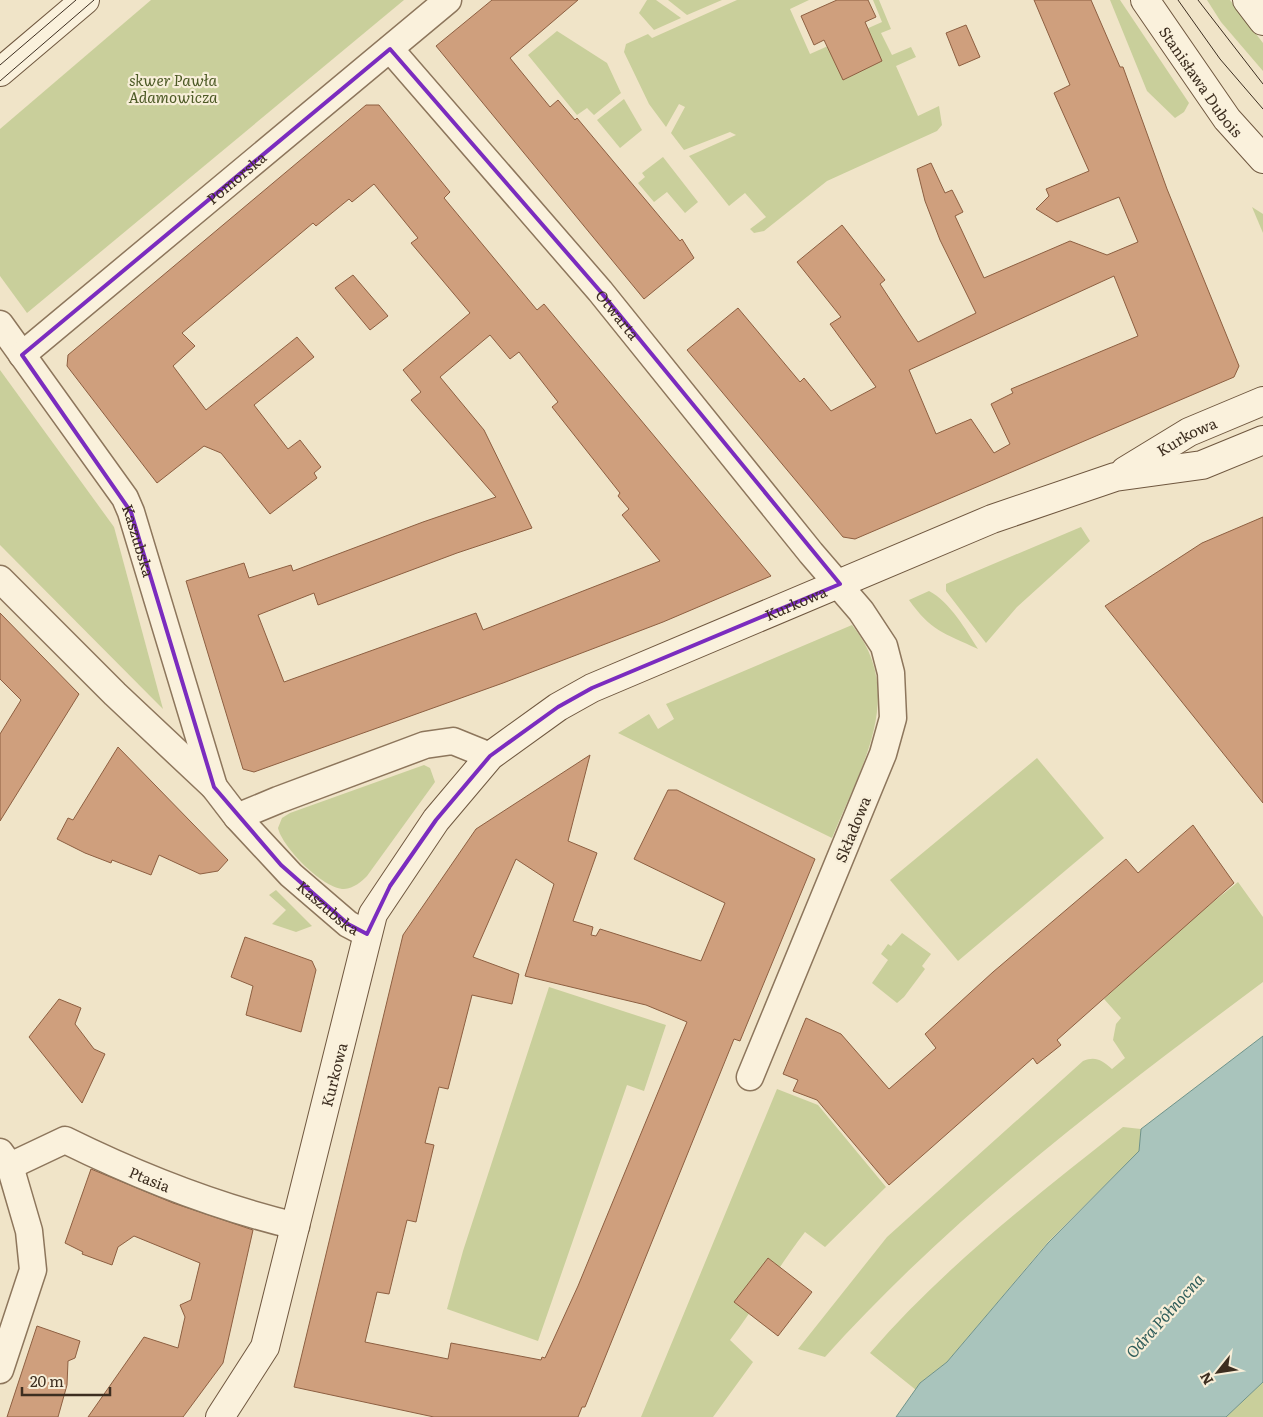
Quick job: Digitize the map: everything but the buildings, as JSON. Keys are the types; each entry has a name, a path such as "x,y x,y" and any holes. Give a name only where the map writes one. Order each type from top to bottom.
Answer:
{"main road":[{"path":"0,72 85,0"},
{"name":"Stanisława Dubois","path":"1145,0 1227,119 1263,159"},
{"path":"1247,0 1263,21"},
{"name":"Kurkowa","path":"1115,477 1189,432 1263,401"},
{"name":"Kurkowa","path":"220,1417 264,1347 296,1226 357,929 373,914 436,820 490,756 558,708 592,688 992,519 1115,477 1202,465 1263,440"}],"street":[{"name":"Pomorska","path":"22,355 448,0"},
{"name":"Otwarta","path":"390,49 600,291 811,553 840,584"},
{"name":"Kaszubska","path":"0,324 125,498 131,512 214,787"},
{"name":"Kaszubska","path":"0,579 115,694 214,787 237,817 291,875 357,929"},
{"name":"Składowa","path":"750,1077 883,754 893,718 891,673 884,646 840,584"},
{"path":"237,817 425,745 452,741 490,756"},
{"name":"Ptasia","path":"0,1370 33,1270 29,1231 5,1158 65,1140 99,1157 186,1191 296,1226"}],"highlighted area":[{"path":"390,49 600,291 840,584 592,688 558,707 490,756 436,820 390,886 367,934 348,924 281,865 214,787 131,512 22,355"}],"green space":[{"name":"skwer Pawła Adamowicza","path":"151,0 404,0 27,313 0,276 0,129"},
{"path":"647,0 656,0 681,18 654,30 639,13"},
{"path":"668,0 722,0 687,15"},
{"path":"737,0 809,0 790,9 810,54 882,22 873,0 879,0 891,29 881,33 892,55 911,47 916,57 896,66 918,116 939,106 942,125 937,131 827,181 764,231 754,233 750,229 766,217 745,193 729,206 689,156 736,135 730,132 684,150 671,133 685,107 679,104 666,127 649,104 624,52 626,44 648,34 652,38"},
{"path":"1110,0 1120,0 1189,103 1184,112 1175,118 1147,91"},
{"path":"1207,0 1230,0 1263,43 1263,71 1221,22"},
{"path":"557,31 607,63 621,93 594,115 587,108 577,115 528,55"},
{"path":"624,99 642,130 620,148 597,120"},
{"path":"663,157 698,202 685,213 667,192 654,202 638,183 645,177 642,173"},
{"path":"1252,207 1263,214 1263,233"},
{"path":"0,370 114,527 163,709 0,545"},
{"path":"1081,527 1090,541 1017,607 986,643 946,591 946,584"},
{"path":"929,591 951,609 978,649 939,630 924,618 909,600"},
{"path":"852,625 868,651 876,678 878,704 874,731 865,758 832,838 618,733 649,714 658,729 674,719 666,704"},
{"path":"1037,758 1104,838 958,961 890,880"},
{"path":"424,765 430,768 435,782 367,876 354,886 344,889 325,882 295,856 281,836 278,828 282,818 290,813"},
{"path":"1238,882 1263,917 1263,982 1091,1113 980,1205 875,1304 825,1357 798,1349 887,1237 1083,1061 1098,1060 1112,1069 1125,1058 1113,1040 1116,1024 1121,1018 1104,999 1183,926"},
{"path":"276,890 312,926 296,932 272,924 286,910 269,895"},
{"path":"902,933 931,954 922,966 925,969 904,997 897,1003 872,983 888,960 881,954 888,944 891,946"},
{"path":"549,987 666,1025 644,1091 627,1085 538,1341 447,1309 463,1251"},
{"path":"777,1089 818,1105 886,1187 825,1247 805,1232 730,1340 753,1362 713,1417 641,1417"},
{"path":"1123,1127 1141,1129 1139,1151 1048,1242 947,1362 920,1383 916,1390 870,1353 928,1291 959,1262 1023,1207"},
{"path":"1263,1382 1263,1417 1226,1417"}],"water":[{"name":"Odra Północna","path":"1263,1036 1263,1382 1226,1417 896,1417 920,1383 947,1362 1048,1243 1139,1151 1141,1129"}],"tram line":[{"path":"0,65 76,0"},
{"path":"0,81 94,0"},
{"path":"1178,0 1220,59 1263,109"},
{"path":"1198,0 1263,84"}]}
